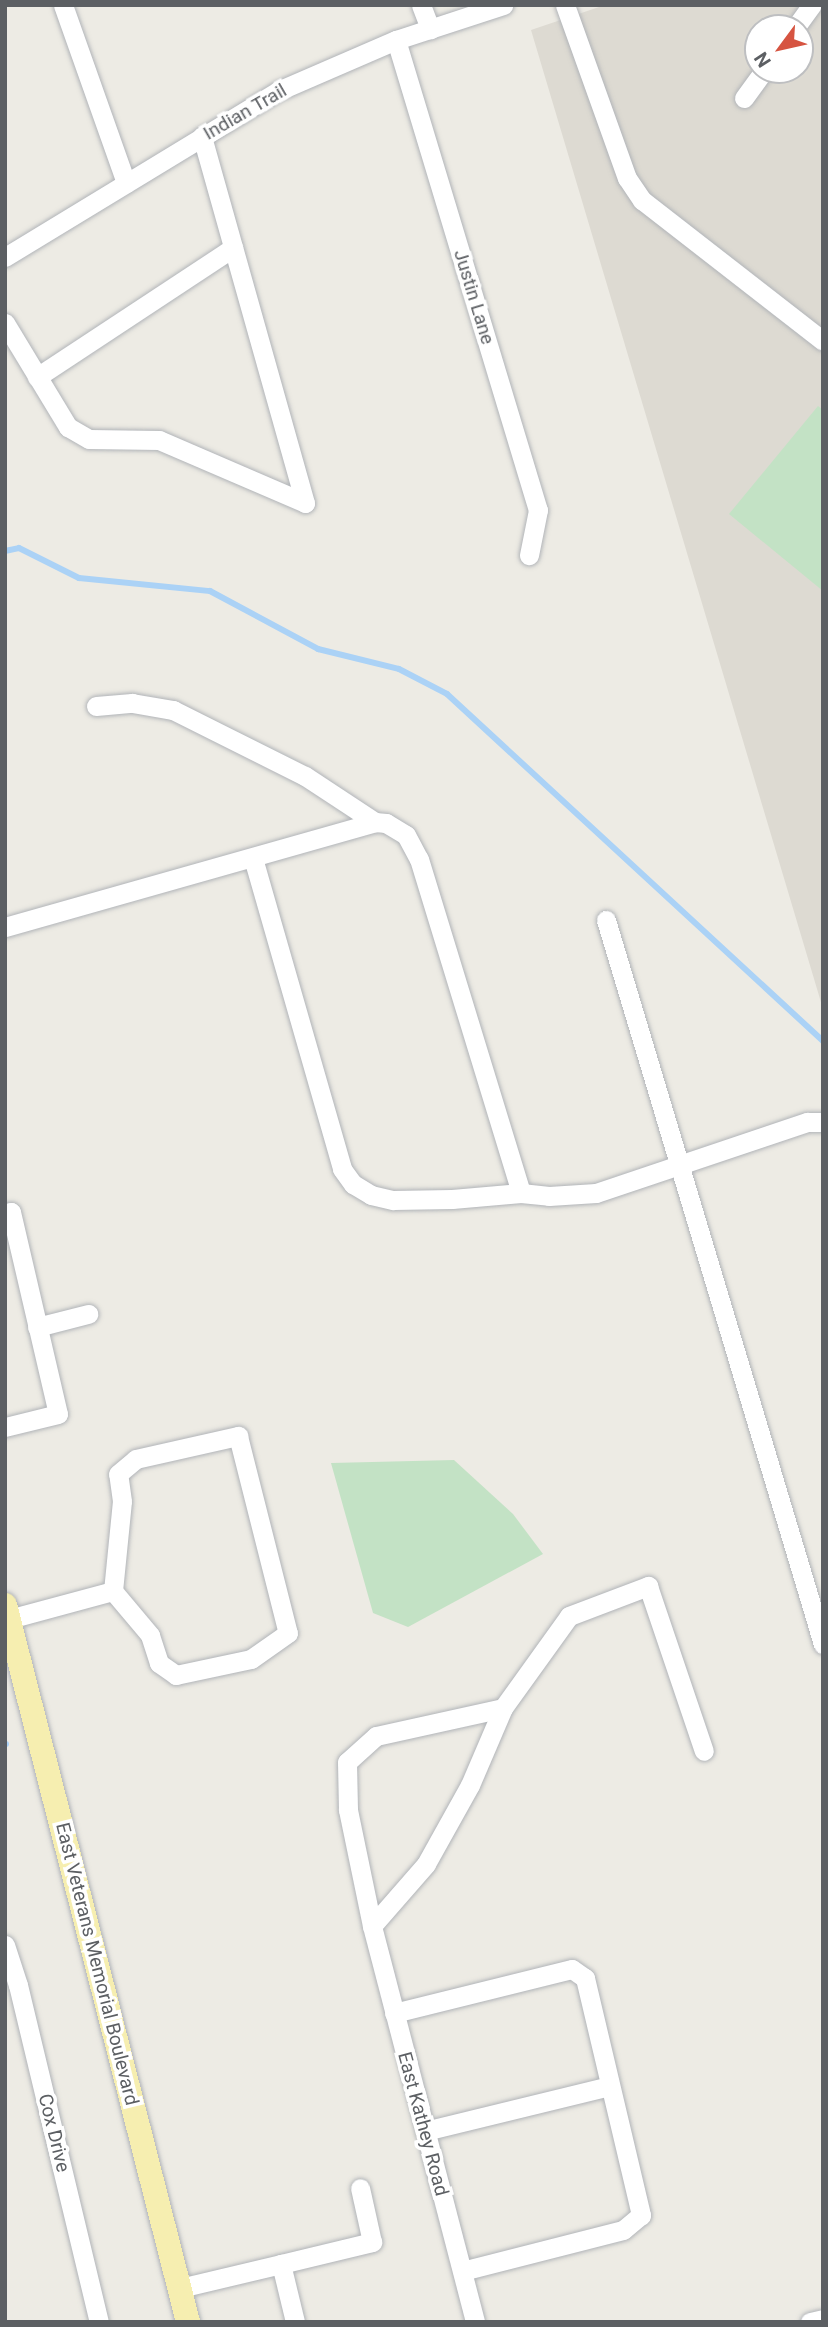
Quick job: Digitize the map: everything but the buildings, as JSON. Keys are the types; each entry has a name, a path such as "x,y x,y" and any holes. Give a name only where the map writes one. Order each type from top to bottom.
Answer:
{"main road":[{"name":"East Veterans Memorial Boulevard","path":"7,1612 188,2322"}],"street":[{"path":"63,5 126,183"},
{"path":"421,5 430,29"},
{"name":"Indian Trail","path":"5,257 278,91 396,40 503,5"},
{"path":"565,5 622,165 642,200 823,341"},
{"name":"Justin Lane","path":"396,40 538,510 529,555"},
{"path":"744,98 754,84"},
{"path":"5,323 68,427 89,439 159,440 305,503 202,136"},
{"path":"37,377 233,248"},
{"path":"96,706 132,703 173,710 305,776 375,822"},
{"path":"5,927 375,822 386,823 405,835 419,859 521,1193"},
{"path":"253,858 342,1169 353,1184 371,1195 393,1200 452,1199 521,1193 596,1193 807,1122 823,1122"},
{"path":"606,920 823,1644"},
{"path":"5,1213 11,1212 58,1414 5,1427"},
{"path":"37,1326 88,1314"},
{"path":"238,1436 288,1633 251,1659 176,1675 159,1663 150,1635 113,1591 122,1501 118,1474 136,1459 238,1436"},
{"path":"372,1926 426,1864 470,1785 503,1708 569,1616 648,1586 704,1751"},
{"path":"7,1612 113,1591"},
{"name":"East Kathey Road","path":"475,2322 372,1926 348,1810 347,1762 376,1736 503,1708"},
{"name":"Cox Drive","path":"5,1945 19,1985 99,2322"},
{"path":"394,2013 572,1969 584,1979 641,2216 623,2230 462,2271"},
{"path":"425,2130 610,2086"},
{"path":"180,2288 372,2242 360,2188"},
{"path":"281,2264 295,2322"},
{"path":"810,2322 823,2319"}],"shaded area":[{"path":"605,5 823,5 823,1009 531,30"}],"green space":[{"path":"818,406 823,410 823,591 729,514"},
{"path":"454,1460 513,1514 543,1554 408,1627 373,1613 331,1463"}],"waterway":[{"path":"5,551 19,548 79,578 210,591 318,649 399,669 447,694 823,1041"}]}
